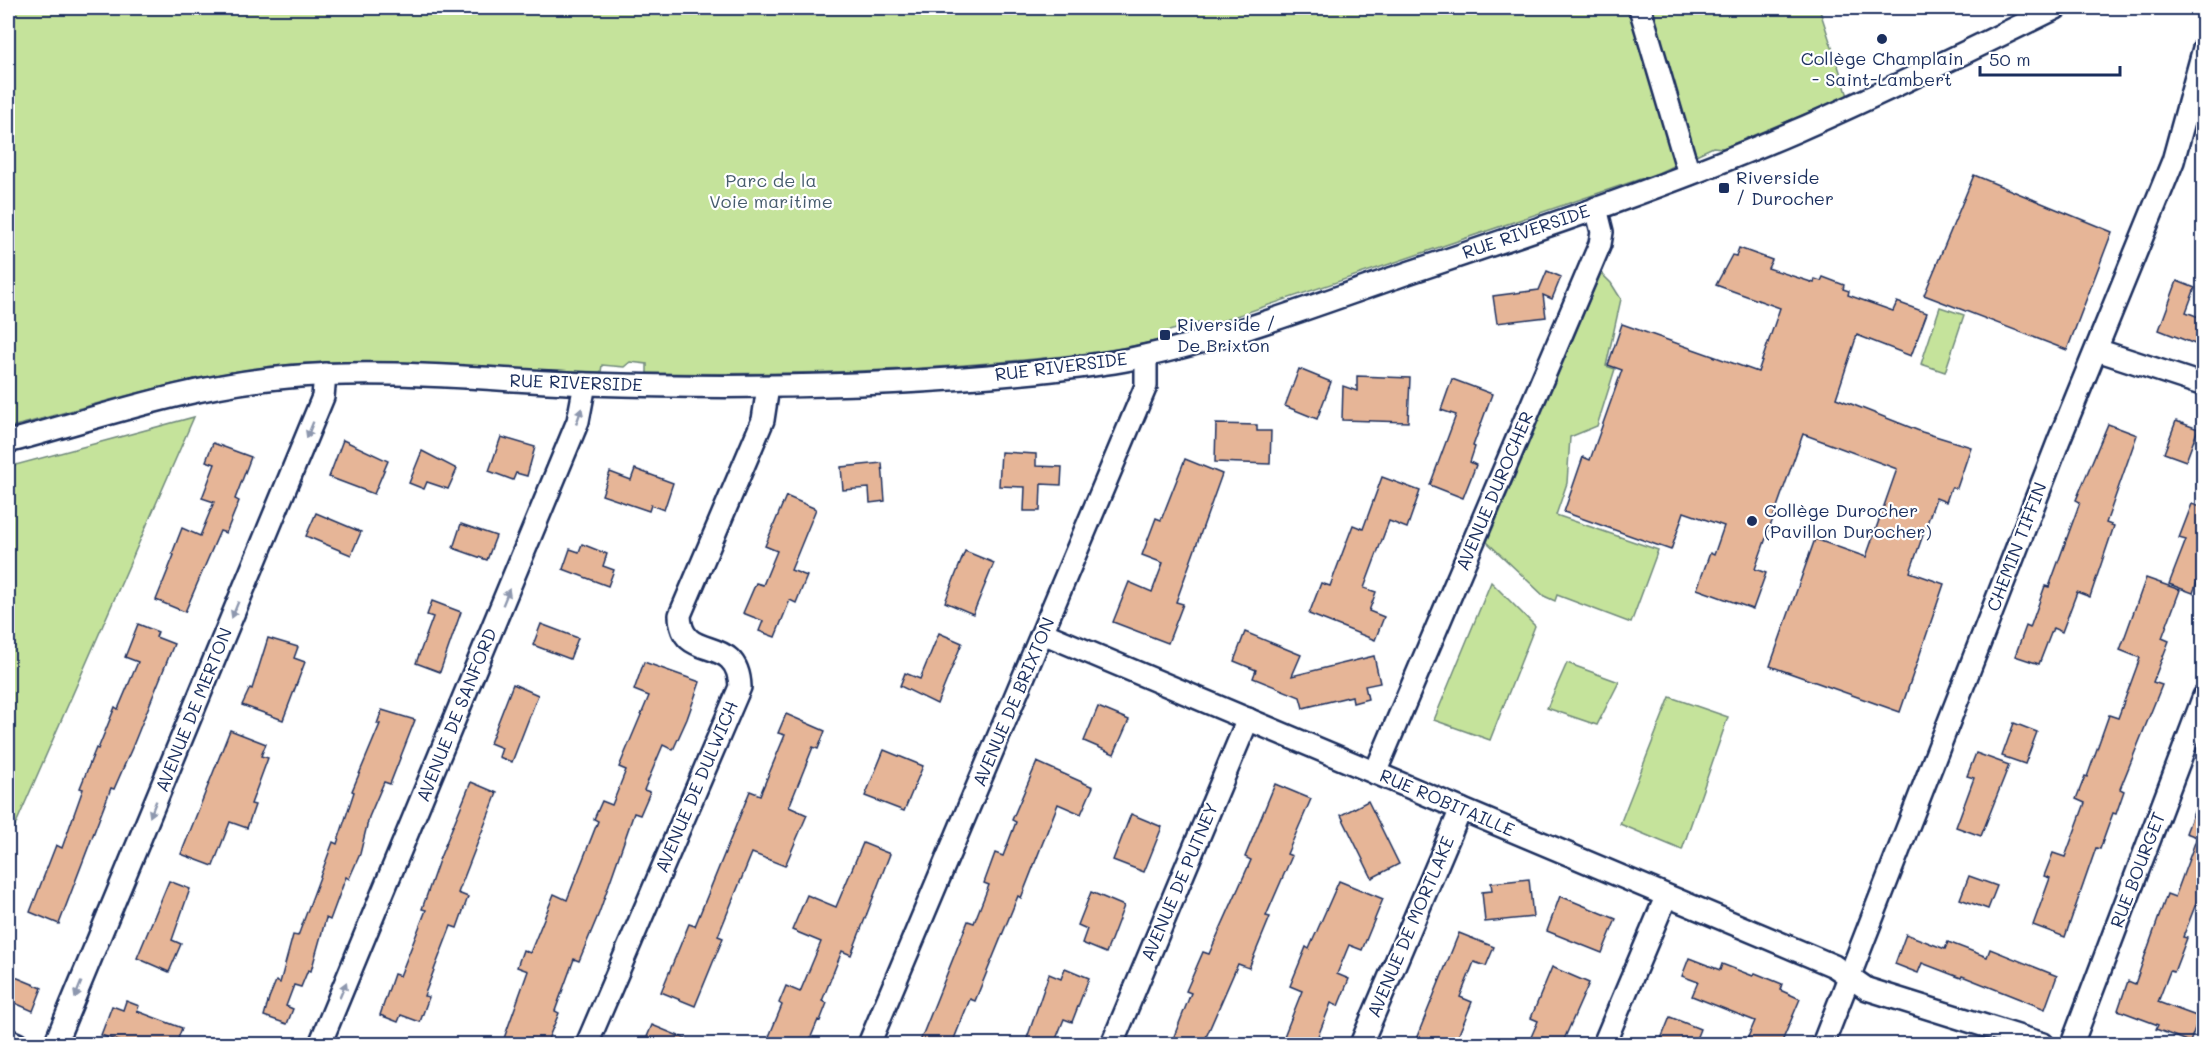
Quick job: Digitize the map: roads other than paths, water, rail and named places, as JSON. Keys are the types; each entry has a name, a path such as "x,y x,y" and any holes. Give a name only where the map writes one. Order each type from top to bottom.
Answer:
{"street":[{"path":"1640,8 1689,174"},
{"name":"RUE RIVERSIDE","path":"8,442 224,385 325,374 585,384 768,387 959,379 1091,365 1146,356 1233,332 1689,174 1859,103 2056,8"},
{"name":"CHEMIN TIFFIN","path":"1824,1044 2055,450 2173,161 2204,48"},
{"name":"AVENUE DUROCHER","path":"1375,773 1600,244 1602,232 1596,208"},
{"path":"2097,350 2204,385"},
{"name":"AVENUE DE BRIXTON","path":"870,1044 1146,386 1146,356"},
{"name":"AVENUE DE MERTON","path":"55,1044 323,397 325,374"},
{"name":"AVENUE DE SANFORD","path":"320,1044 578,421 585,384"},
{"name":"AVENUE DE DULWICH","path":"587,1044 740,687 739,672 732,659 688,639 680,630 680,615 763,420 768,387"},
{"name":"RUE ROBITAILLE","path":"1043,633 1834,966 1867,989 2043,1044"},
{"name":"RUE BOURGET","path":"2072,1044 2204,696"},
{"name":"AVENUE DE PUTNEY","path":"1112,1044 1248,719"},
{"name":"AVENUE DE MORTLAKE","path":"1361,1044 1461,809"},
{"path":"1604,1044 1666,897"},
{"path":"8,1040 18,1044"}],"place":[{"name":"Collège Champlain - Saint-Lambert","path":"1882,39"},
{"name":"Riverside / Durocher","path":"1724,188"},
{"name":"Riverside / De Brixton","path":"1165,335"},
{"name":"Collège Durocher (Pavillon Durocher)","path":"1752,521"}],"park label":[{"name":"Parc de la Voie maritime","path":"771,192"}]}
